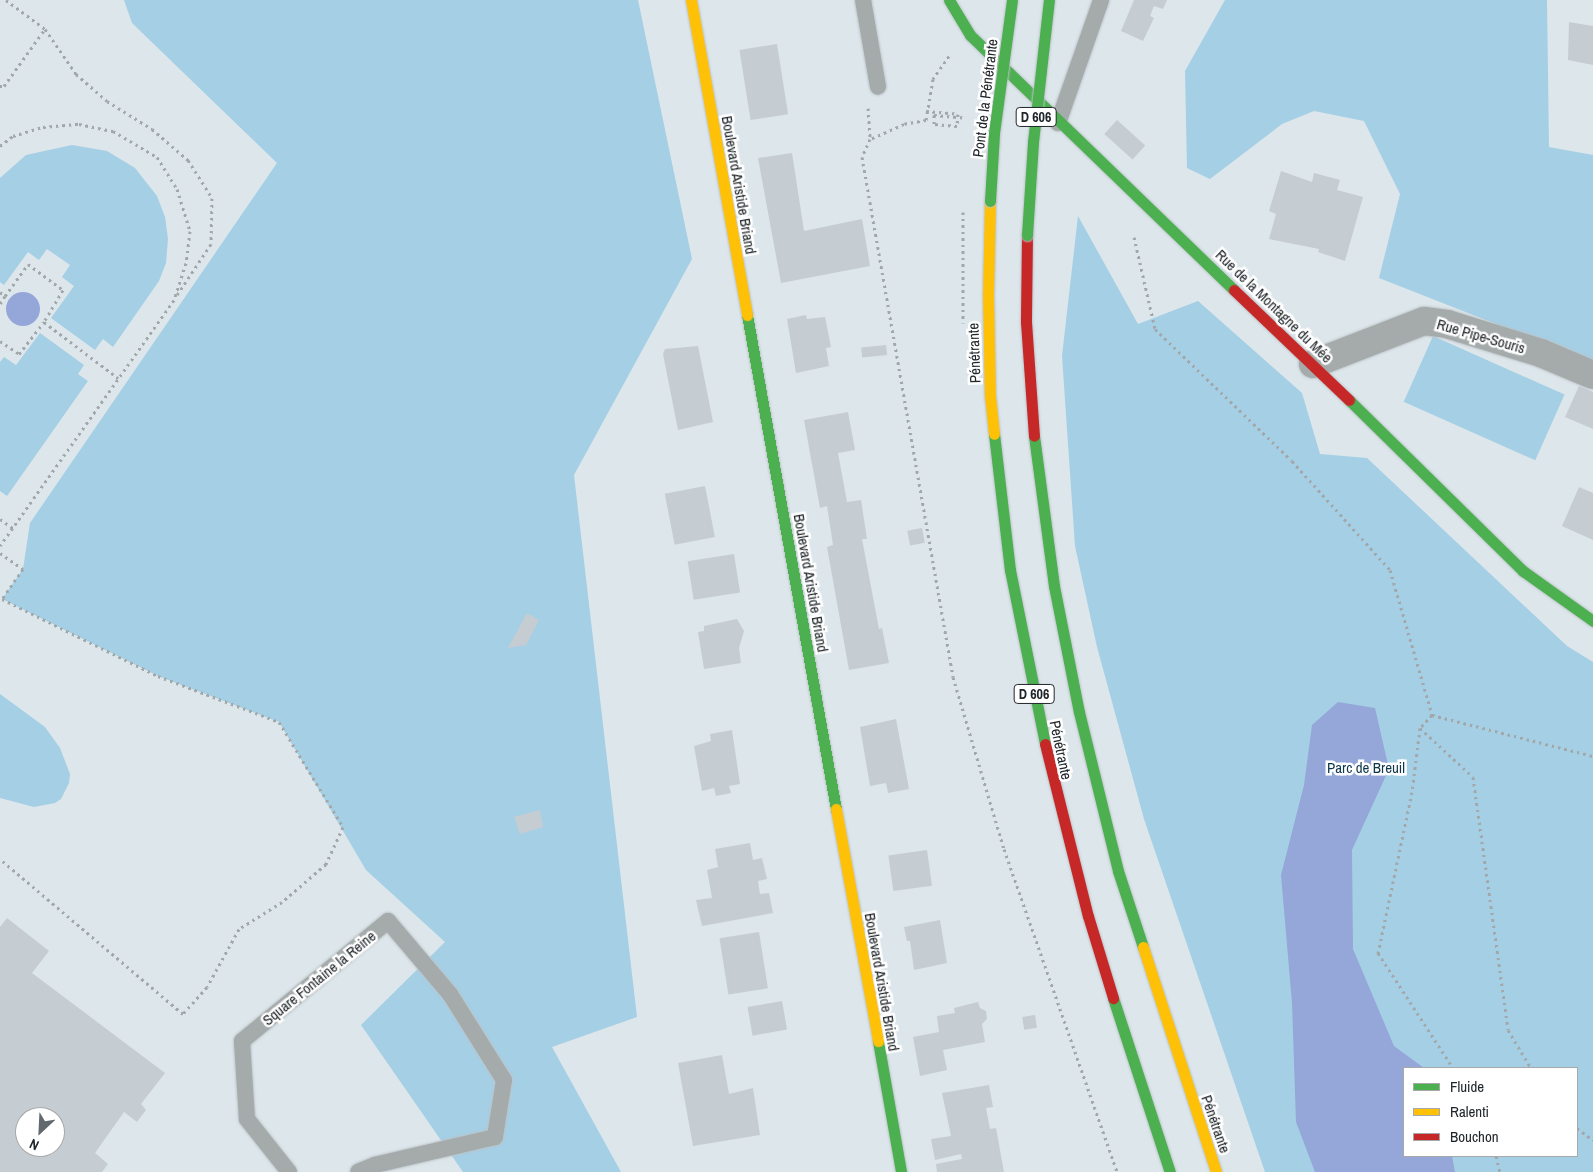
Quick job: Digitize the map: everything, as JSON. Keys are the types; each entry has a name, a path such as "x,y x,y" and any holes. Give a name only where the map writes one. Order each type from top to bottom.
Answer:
{"main road":[{"name":"Boulevard Aristide Briand","path":"691,0 901,1172"},
{"name":"Rue de la Montagne du Mée","path":"949,0 970,35 1058,123 1313,364 1523,571 1593,621"},
{"name":"Pont de la Pénétrante","path":"990,201 994,133 1012,0"},
{"name":"Pénétrante","path":"1049,0 1033,142 1027,235 1026,322 1035,457 1054,586 1079,712 1118,871 1216,1172"},
{"name":"Pénétrante","path":"990,201 988,322 990,396 1010,570 1053,785 1083,898 1132,1061 1170,1172"}],"street":[{"name":"Rue Pipe-Souris","path":"1313,364 1424,321 1447,324 1541,353 1593,375"}],"lane":[{"path":"863,0 878,87"},
{"path":"1058,123 1101,0"},
{"name":"Square Fontaine la Reine","path":"289,1172 247,1119 242,1041 388,922 450,994 504,1080 495,1137 375,1165 358,1172"}],"path":[{"path":"0,546 174,300 211,244 212,198 188,160 152,129 108,101 76,74 45,29 6,0"},
{"path":"0,86 4,86 45,29"},
{"path":"870,139 904,124 926,120 926,111 933,79 948,55 956,62"},
{"path":"878,87 868,109 870,139 862,157 953,677 1004,849 1116,1172"},
{"path":"926,111 958,114 957,120 957,126 934,124 934,116 943,116 952,117 960,117 969,118"},
{"path":"0,146 13,136 43,127 79,124 113,130 157,157 177,188 190,231 186,263 174,300"},
{"path":"1134,234 1155,329 1292,461 1390,570 1432,715"},
{"path":"0,304 28,264 63,290 44,322 18,354 0,341"},
{"path":"0,292 6,296"},
{"path":"44,322 118,378"},
{"path":"0,519 13,528"},
{"path":"0,553 23,569 2,599 158,676 279,722 344,827 326,864 282,902 240,929 207,987 183,1014 0,859"},
{"path":"1432,715 1420,728 1412,792 1378,953 1452,1067"},
{"path":"1432,715 1593,756"},
{"path":"1420,728 1473,777 1508,1030 1530,1067"},
{"path":"1578,1129 1593,1140"},
{"path":"1496,1157 1500,1172"}],"green space":[{"path":"124,0 638,0 692,259 574,475 637,1017 552,1047 621,1172 463,1172 361,1025 445,942 366,870 279,722 158,676 2,599 23,569 30,523 277,163 132,23"},
{"path":"1225,0 1547,0 1549,147 1593,155 1593,362 1379,278 1400,194 1364,121 1314,111 1282,124 1210,179 1187,168 1185,71"},
{"path":"72,145 107,151 135,168 157,196 165,217 168,239 166,263 159,281 113,347 103,339 95,350 51,318 74,286 62,277 70,265 47,249 39,260 28,252 4,285 0,282 0,178 26,155"},
{"name":"Parc de Breuil","path":"1078,216 1138,324 1198,301 1302,393 1320,454 1367,458 1567,646 1593,662 1593,1172 1265,1172 1144,819 1097,647 1075,546 1062,356"},
{"path":"40,333 84,365 78,374 88,381 7,496 0,491 0,362 4,357 16,365"},
{"path":"1433,336 1565,395 1535,460 1404,402"},
{"path":"0,694 45,727 60,748 70,774 69,783 61,799 55,803 34,807 0,798"}],"shaded area":[{"path":"23,292 35,297 40,309 35,321 23,326 11,321 6,309 11,297"},
{"path":"1338,702 1375,708 1389,769 1352,850 1353,949 1394,1046 1423,1067 1403,1067 1403,1157 1452,1157 1455,1172 1315,1172 1296,1122 1292,1003 1281,875 1304,785 1312,725"}],"building":[{"path":"1134,0 1167,0 1163,9 1154,6 1150,16 1154,18 1143,41 1121,31"},
{"path":"1569,22 1593,26 1593,65 1568,60"},
{"path":"777,44 788,114 751,120 739,50"},
{"path":"1117,120 1145,145 1133,160 1104,134"},
{"path":"792,153 804,231 862,219 870,266 781,283 758,158"},
{"path":"1281,171 1312,182 1314,173 1340,180 1337,190 1363,197 1345,261 1318,252 1319,249 1269,239 1276,214 1269,211"},
{"path":"806,315 807,319 825,317 831,347 826,348 829,366 796,373 787,319"},
{"path":"886,345 887,355 862,358 861,348"},
{"path":"698,346 713,422 678,430 663,354 665,349"},
{"path":"1579,386 1593,392 1593,429 1565,417"},
{"path":"848,412 855,450 838,453 847,502 861,500 867,539 862,539 879,629 882,628 889,663 849,670 827,547 833,545 827,506 820,508 804,420"},
{"path":"705,486 715,537 675,545 665,494"},
{"path":"1579,487 1593,493 1593,540 1562,526"},
{"path":"922,528 925,543 910,546 907,531"},
{"path":"734,554 740,593 694,600 688,561"},
{"path":"527,613 539,620 526,645 508,648"},
{"path":"737,619 744,631 739,648 741,663 704,669 698,632 704,631 704,626"},
{"path":"896,719 909,789 888,793 886,783 870,786 860,727"},
{"path":"732,730 740,784 729,786 731,793 716,796 714,788 702,791 694,746 711,741 710,734"},
{"path":"540,810 543,827 520,834 514,817"},
{"path":"750,843 753,860 762,858 767,879 758,881 760,894 769,893 773,913 702,926 696,900 712,898 707,870 718,867 715,849"},
{"path":"927,850 932,886 893,891 888,855"},
{"path":"7,918 49,951 32,973 165,1073 141,1104 146,1110 137,1122 124,1112 95,1153 108,1164 102,1172 0,1172 0,927"},
{"path":"940,920 947,963 914,970 910,941 907,941 904,927"},
{"path":"759,932 768,988 728,995 719,938"},
{"path":"782,1001 787,1030 753,1036 748,1007"},
{"path":"978,1002 980,1008 986,1011 987,1019 982,1024 985,1042 943,1050 947,1070 920,1076 913,1037 939,1032 937,1016 955,1013 954,1008"},
{"path":"1035,1015 1037,1028 1024,1030 1022,1017"},
{"path":"722,1055 729,1094 753,1088 760,1135 693,1146 678,1063"},
{"path":"989,1085 993,1107 986,1108 990,1129 996,1128 1004,1172 937,1172 936,1164 962,1159 961,1154 935,1160 931,1139 951,1136 942,1093"}],"traffic: fast":[{"path":"949,0 970,35 1234,290"},
{"path":"990,201 994,133 1012,0"},
{"path":"1027,235 1033,142 1049,0"},
{"path":"747,315 836,809"},
{"path":"1349,400 1523,571 1593,621"},
{"path":"994,434 1010,570 1045,744"},
{"path":"1034,436 1054,586 1079,712 1118,871 1143,947"},
{"path":"1113,998 1170,1172"},
{"path":"878,1041 901,1172"}],"traffic: slow":[{"path":"691,0 747,315"},
{"path":"990,201 988,294 990,396 994,434"},
{"path":"836,809 878,1041"},
{"path":"1143,947 1216,1172"}],"traffic: jam":[{"path":"1027,235 1026,322 1034,436"},
{"path":"1234,290 1349,400"},
{"path":"1045,744 1088,916 1113,998"}]}
